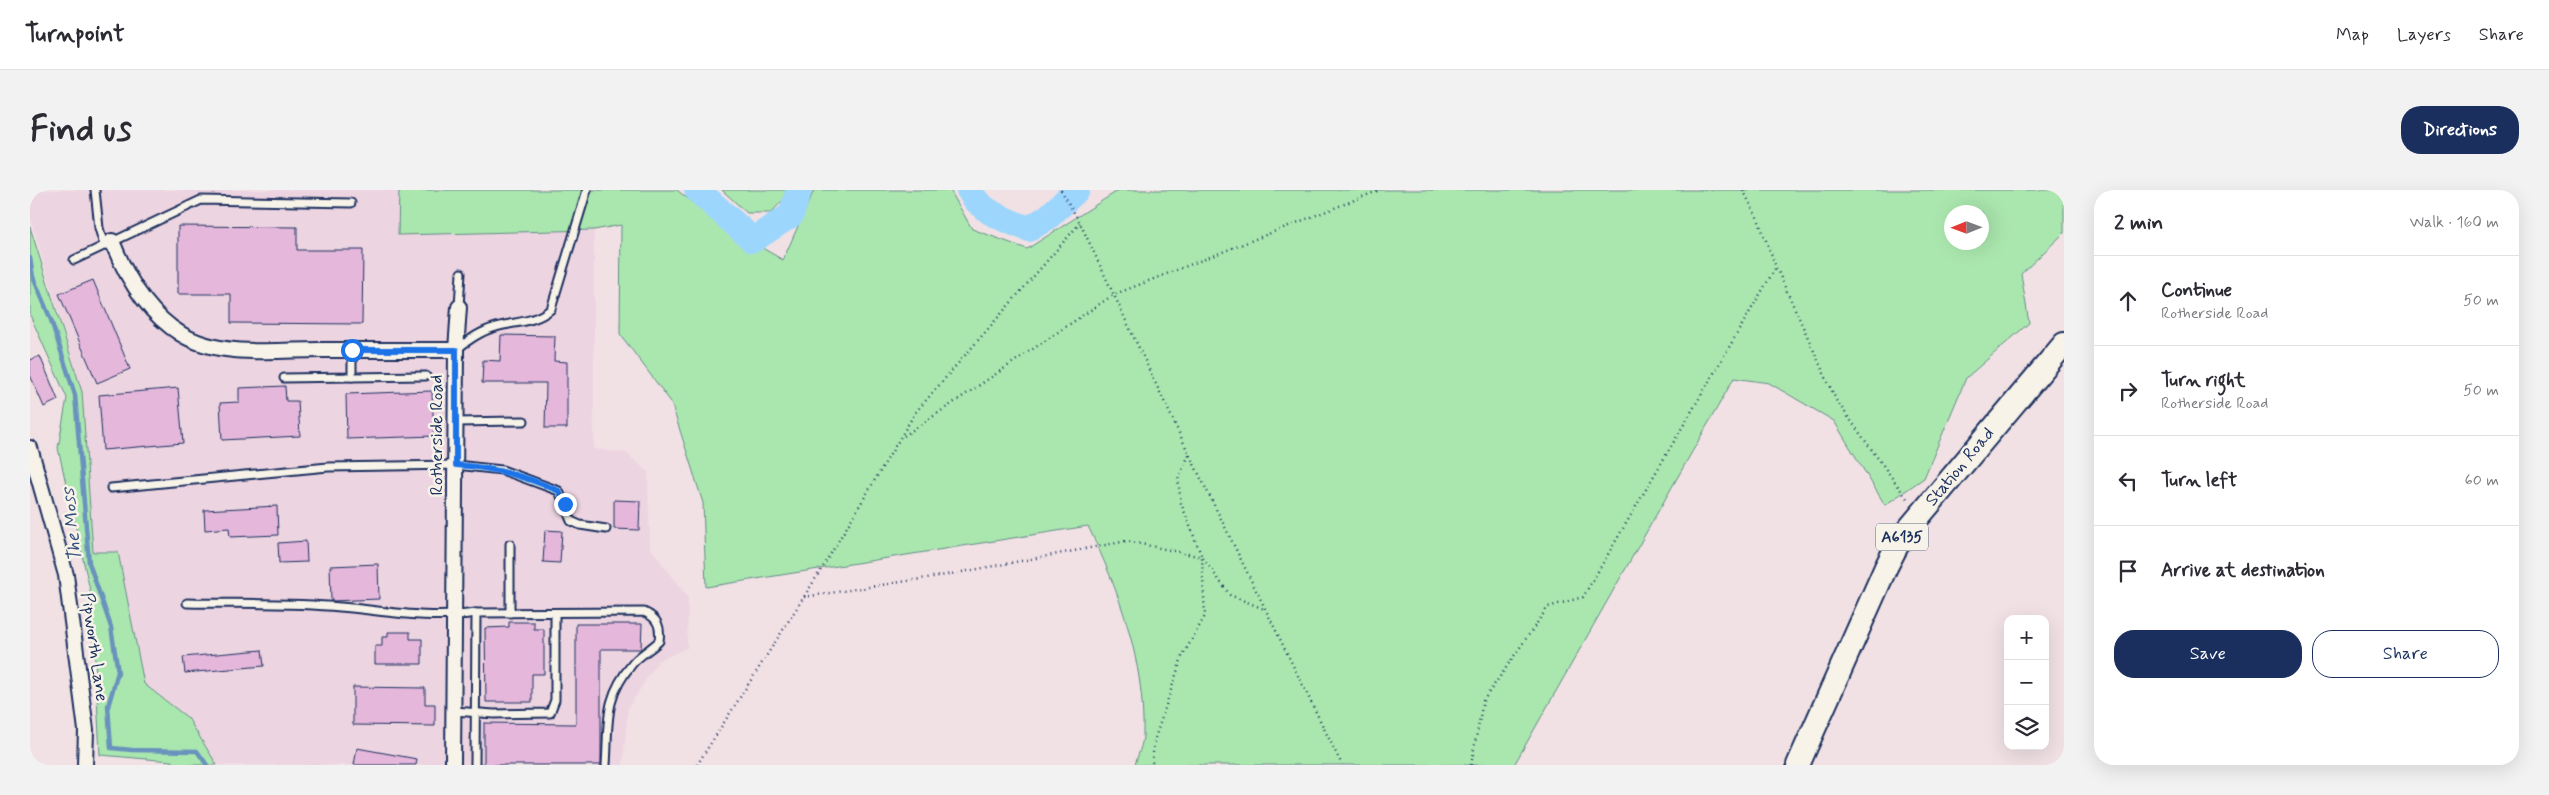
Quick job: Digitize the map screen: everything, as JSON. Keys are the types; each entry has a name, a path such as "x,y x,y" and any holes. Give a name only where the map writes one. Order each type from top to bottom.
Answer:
{"main road":[{"name":"Station Road","path":"1798,765 1886,567 1901,538 2064,344"}],"street":[{"name":"Rotherside Road","path":"108,243 144,301 181,334 195,341 234,349 456,350 456,616 453,765"},
{"path":"456,350 459,307"},
{"name":"Pipworth Lane","path":"30,448 66,575 86,730 86,765"}],"lane":[{"path":"95,190 99,228 108,243"},
{"path":"456,350 471,337 493,328 541,317 551,309 586,190"},
{"path":"74,260 201,200 351,203"},
{"path":"459,307 461,273"},
{"path":"352,350 352,377"},
{"path":"284,378 426,376"},
{"path":"456,422 524,421"},
{"path":"111,488 328,467 456,465 502,470 539,482 559,491 571,521 580,526 606,529"},
{"path":"510,544 510,613"},
{"path":"188,603 331,606 417,616 456,616 476,613 644,612 652,616 659,623 659,641 634,662 614,690 608,708 606,765"},
{"path":"475,765 476,613"},
{"path":"454,711 476,711 494,714 550,713 555,700 555,613"}],"path":[{"path":"1061,190 1080,223 1189,454 1342,765"},
{"path":"903,437 1113,296 1380,190"},
{"path":"1743,190 1758,220 1776,267 1836,400 1919,515"},
{"path":"696,765 804,597 903,437 915,413 1080,223"},
{"path":"1470,765 1484,701 1548,607 1583,597 1776,267"},
{"path":"1189,454 1178,479 1181,504 1202,557 1230,595 1265,610"},
{"path":"804,597 946,575 1128,541 1202,557"},
{"path":"1152,765 1154,741 1182,657 1205,616 1202,557"}],"shaded area":[{"path":"30,190 399,190 399,235 594,230 594,449 626,453 648,472 650,547 688,597 687,648 658,661 628,708 623,765 217,765 188,718 144,684 118,552 93,552 82,392 30,217"}],"green space":[{"path":"399,190 677,190 714,220 783,260 814,190 950,190 972,229 1027,249 1119,190 2064,190 2064,233 2021,274 2029,323 1966,378 1924,478 1885,505 1834,421 1769,383 1734,378 1514,765 1135,765 1143,735 1140,681 1135,654 1120,601 1088,526 706,587 703,503 671,402 620,334 621,225 594,230 398,235"},
{"path":"722,190 786,190 783,200 771,213 747,213"},
{"path":"30,227 82,392 93,552 118,552 144,684 188,718 217,765 177,765 171,761 100,755 92,599 58,448 67,398 30,315"}],"building":[{"path":"178,226 297,227 297,250 363,250 362,324 231,323 231,294 178,294"},
{"path":"93,280 130,369 97,383 59,294"},
{"path":"501,335 555,336 554,361 567,362 567,428 545,428 546,383 482,383 483,360 500,361"},
{"path":"40,356 58,400 44,407 30,375 30,360"},
{"path":"285,386 286,401 298,401 300,436 222,440 220,403 239,402 239,388"},
{"path":"178,388 183,443 103,450 99,395"},
{"path":"432,391 434,436 347,439 346,394"},
{"path":"614,500 640,501 639,530 614,529"},
{"path":"277,506 278,535 230,537 229,528 205,530 204,510"},
{"path":"545,530 562,531 560,563 543,562"},
{"path":"306,541 307,562 279,563 278,543"},
{"path":"378,564 379,599 331,601 330,566"},
{"path":"509,622 534,622 534,629 544,629 544,674 532,674 532,702 486,702 485,628 509,627"},
{"path":"576,624 642,624 641,649 601,649 601,765 484,765 484,723 576,724"},
{"path":"388,632 410,632 410,639 422,639 422,664 375,664 375,646 382,646 382,637 388,637"},
{"path":"262,650 264,666 185,673 183,657"},
{"path":"353,687 425,688 425,704 435,704 435,726 353,725"},
{"path":"357,748 417,759 416,765 354,765"}],"waterway":[{"path":"697,190 753,240 791,215 799,190"},
{"path":"969,190 980,205 987,210 1003,219 1029,229 1048,217 1077,190"},
{"name":"The Moss","path":"30,258 33,277 51,320 75,395 89,563 111,627 118,672 108,706 111,748 197,751 207,765"}],"route":[{"path":"352,350 456,350 456,465 502,470 539,482 559,491 565,504"}]}
